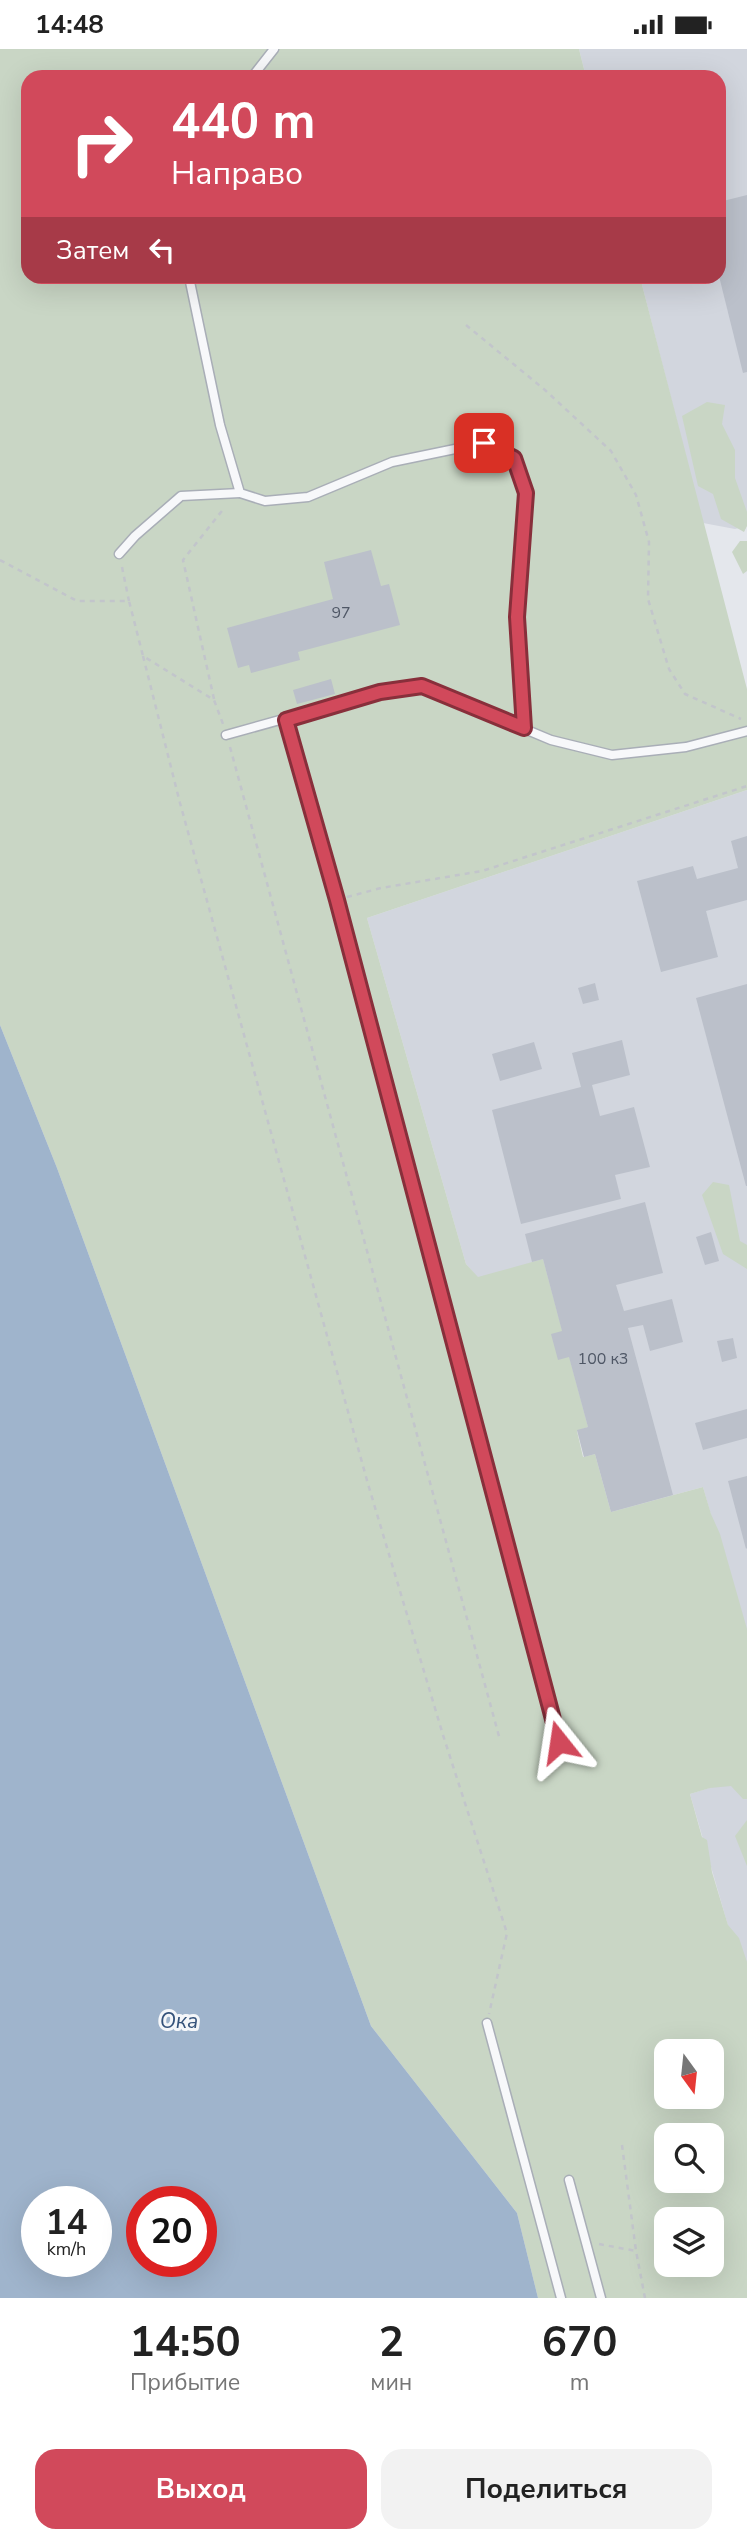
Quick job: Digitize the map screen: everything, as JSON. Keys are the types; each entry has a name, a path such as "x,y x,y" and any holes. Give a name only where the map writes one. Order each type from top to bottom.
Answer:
{"lane":[{"path":"258,70 274,49"},
{"path":"190,284 220,425 240,493"},
{"path":"119,554 135,535 181,496 240,493 265,501 308,497 392,463 484,443 514,458 526,493 517,617 524,728"},
{"path":"226,735 380,692 422,686 551,740 612,755 686,747 747,731"},
{"path":"286,720 337,900 559,1742"},
{"path":"487,2023 561,2298"},
{"path":"569,2180 601,2298"}],"path":[{"path":"466,325 545,390 611,451 636,495 649,542 648,599 669,669 685,694 747,722"},
{"path":"240,493 219,513 183,560 214,700 226,735 500,1739"},
{"path":"119,554 128,601 180,803 368,1484 443,1735 507,1933 487,2023"},
{"path":"0,561 77,601 128,601"},
{"path":"143,656 214,700"},
{"path":"337,900 381,888 482,871 747,786"},
{"path":"622,2145 645,2298"},
{"path":"586,2241 636,2251"}],"shaded area":[{"path":"579,49 747,49 747,526 735,529 703,523 642,284 726,284 726,70 584,70"},
{"path":"747,790 747,1642 703,1487 611,1512 595,1454 584,1457 577,1430 587,1428 466,1264 367,918"},
{"path":"747,1776 747,1974 742,1974 690,1794"}],"green space":[{"path":"0,49 579,49 584,70 21,70 21,284 642,284 747,689 747,790 367,918 466,1264 478,1277 543,1259 588,1427 577,1431 583,1457 595,1454 611,1512 703,1487 720,1534 747,1629 747,1799 743,1799 731,1786 690,1794 702,1837 707,1840 712,1872 728,1925 739,1938 747,1962 747,2298 538,2298 517,2213 371,2026 57,1168 0,1025"},
{"path":"707,402 725,405 722,424 735,450 735,478 747,512 744,532 721,519 713,494 698,486 682,416"},
{"path":"740,541 747,541 747,571 743,574 732,552"},
{"path":"713,1182 729,1185 740,1241 747,1245 747,1269 723,1254 702,1195"},
{"path":"747,1820 747,1866 735,1836"}],"water":[{"name":"Ока","path":"0,1025 57,1168 371,2026 517,2213 538,2298 0,2298"}],"building":[{"path":"747,195 747,372 743,373 721,284 726,284 726,200"},
{"path":"371,550 381,586 389,584 400,625 298,652 300,660 251,673 249,665 238,668 227,628 333,599 324,562"},
{"path":"331,679 335,694 297,704 293,690"},
{"path":"747,836 747,900 706,911 718,957 661,972 637,881 693,866 697,879 738,868 731,841"},
{"path":"595,983 599,1000 583,1004 578,988"},
{"path":"747,984 747,1186 746,1186 696,998"},
{"path":"622,1040 630,1075 592,1085 600,1116 634,1107 650,1167 615,1175 621,1199 521,1224 492,1110 581,1087 572,1053"},
{"path":"534,1042 542,1069 500,1081 492,1054"},
{"path":"645,1202 663,1273 616,1285 624,1311 672,1299 683,1342 650,1351 643,1325 628,1328 673,1495 611,1512 595,1454 584,1457 577,1430 588,1427 569,1357 558,1360 551,1334 562,1331 543,1259 532,1262 525,1234"},
{"path":"711,1232 719,1261 705,1265 696,1237"},
{"path":"733,1338 737,1358 722,1362 717,1341"},
{"path":"747,1409 747,1438 703,1450 695,1423"},
{"path":"747,1476 747,1548 746,1549 728,1481"}],"route":[{"path":"484,443 514,458 526,493 517,617 524,728 422,686 380,692 286,720 337,900 559,1742"}]}
